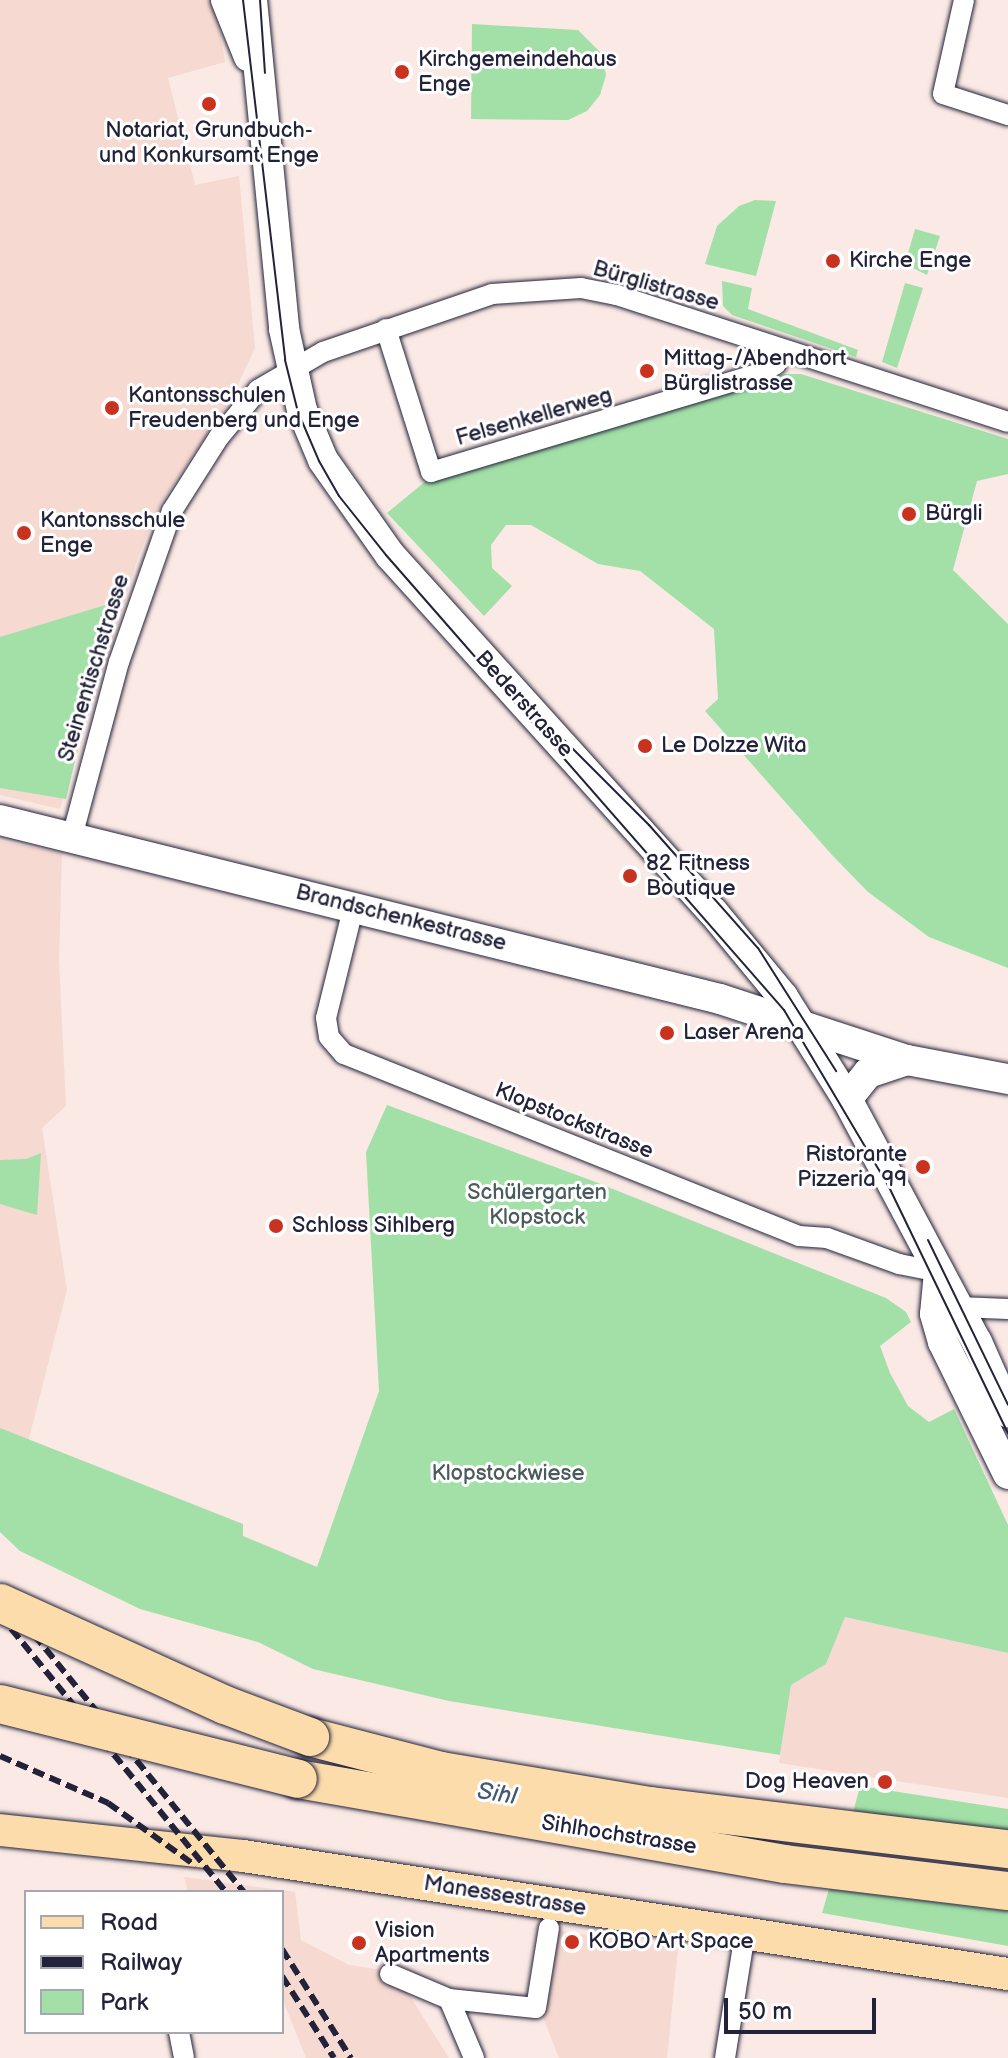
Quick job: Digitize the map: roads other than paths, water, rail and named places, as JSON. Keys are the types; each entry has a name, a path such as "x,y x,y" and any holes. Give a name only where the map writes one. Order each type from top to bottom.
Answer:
{"highway":[{"path":"0,1603 225,1705 357,1752 636,1804 1008,1849"},
{"name":"Sihlhochstrasse","path":"0,1704 108,1734 428,1805 785,1864 1008,1891"}],"main road":[{"name":"Bederstrasse","path":"226,0 257,77"},
{"name":"Bederstrasse","path":"252,0 257,77 290,369 323,460 365,525 733,935 800,1021 847,1099 958,1307 1008,1412"},
{"name":"Brandschenkestrasse","path":"0,820 354,905 800,1021 907,1060 1008,1079"},
{"path":"847,1099 868,1073 907,1060"},
{"path":"939,1272 935,1314 943,1342 1008,1474"},
{"name":"Manessestrasse","path":"0,1830 243,1856 1008,1974"}],"street":[{"path":"964,0 943,94 1008,115"},
{"name":"Bürglistrasse","path":"290,369 386,329 492,294 581,288 617,295 1008,422"},
{"name":"Felsenkellerweg","path":"386,329 431,472 760,373 776,364 782,349"},
{"name":"Steinentischstrasse","path":"72,837 119,662 172,511 219,437 258,390 290,369"},
{"name":"Klopstockstrasse","path":"354,905 326,1018 329,1037 344,1054 799,1236 827,1238 899,1264 939,1272"},
{"path":"958,1307 1008,1309"},
{"path":"390,1974 449,1999 536,2008 549,1928"},
{"path":"725,2058 745,1933"},
{"path":"449,1999 474,2058"},
{"path":"179,2034 184,2058"}],"tram line":[{"path":"243,0 285,360 298,412 319,461 339,496 386,555 784,1010 888,1185 1008,1433"},
{"path":"260,0 265,73"},
{"path":"563,739 649,825 758,948 836,1071"},
{"path":"928,1240 1008,1405"}],"railway":[{"path":"0,1593 242,1890"},
{"path":"0,1615 224,1890"},
{"path":"0,1756 108,1803 196,1866"},
{"path":"284,1952 351,2058"},
{"path":"284,1979 334,2058"}],"place":[{"name":"Kirchgemeindehaus Enge","path":"402,72"},
{"name":"Notariat, Grundbuch- und Konkursamt Enge","path":"209,104"},
{"name":"Kirche Enge","path":"833,261"},
{"name":"Mittag-/Abendhort Bürglistrasse","path":"647,371"},
{"name":"Kantonsschulen Freudenberg und Enge","path":"112,408"},
{"name":"Bürgli","path":"909,514"},
{"name":"Kantonsschule Enge","path":"24,533"},
{"name":"Le Dolzze Wita","path":"645,746"},
{"name":"82 Fitness Boutique","path":"630,876"},
{"name":"Laser Arena","path":"667,1033"},
{"name":"Ristorante Pizzeria 99","path":"923,1167"},
{"name":"Schloss Sihlberg","path":"276,1226"},
{"name":"Dog Heaven","path":"885,1782"},
{"name":"KOBO Art Space","path":"572,1942"},
{"name":"Vision Apartments","path":"359,1943"}],"park label":[{"name":"Schülergarten Klopstock","path":"537,1204"},
{"name":"Klopstockwiese","path":"508,1474"}],"water label":[{"name":"Sihl","path":"497,1794"}]}
